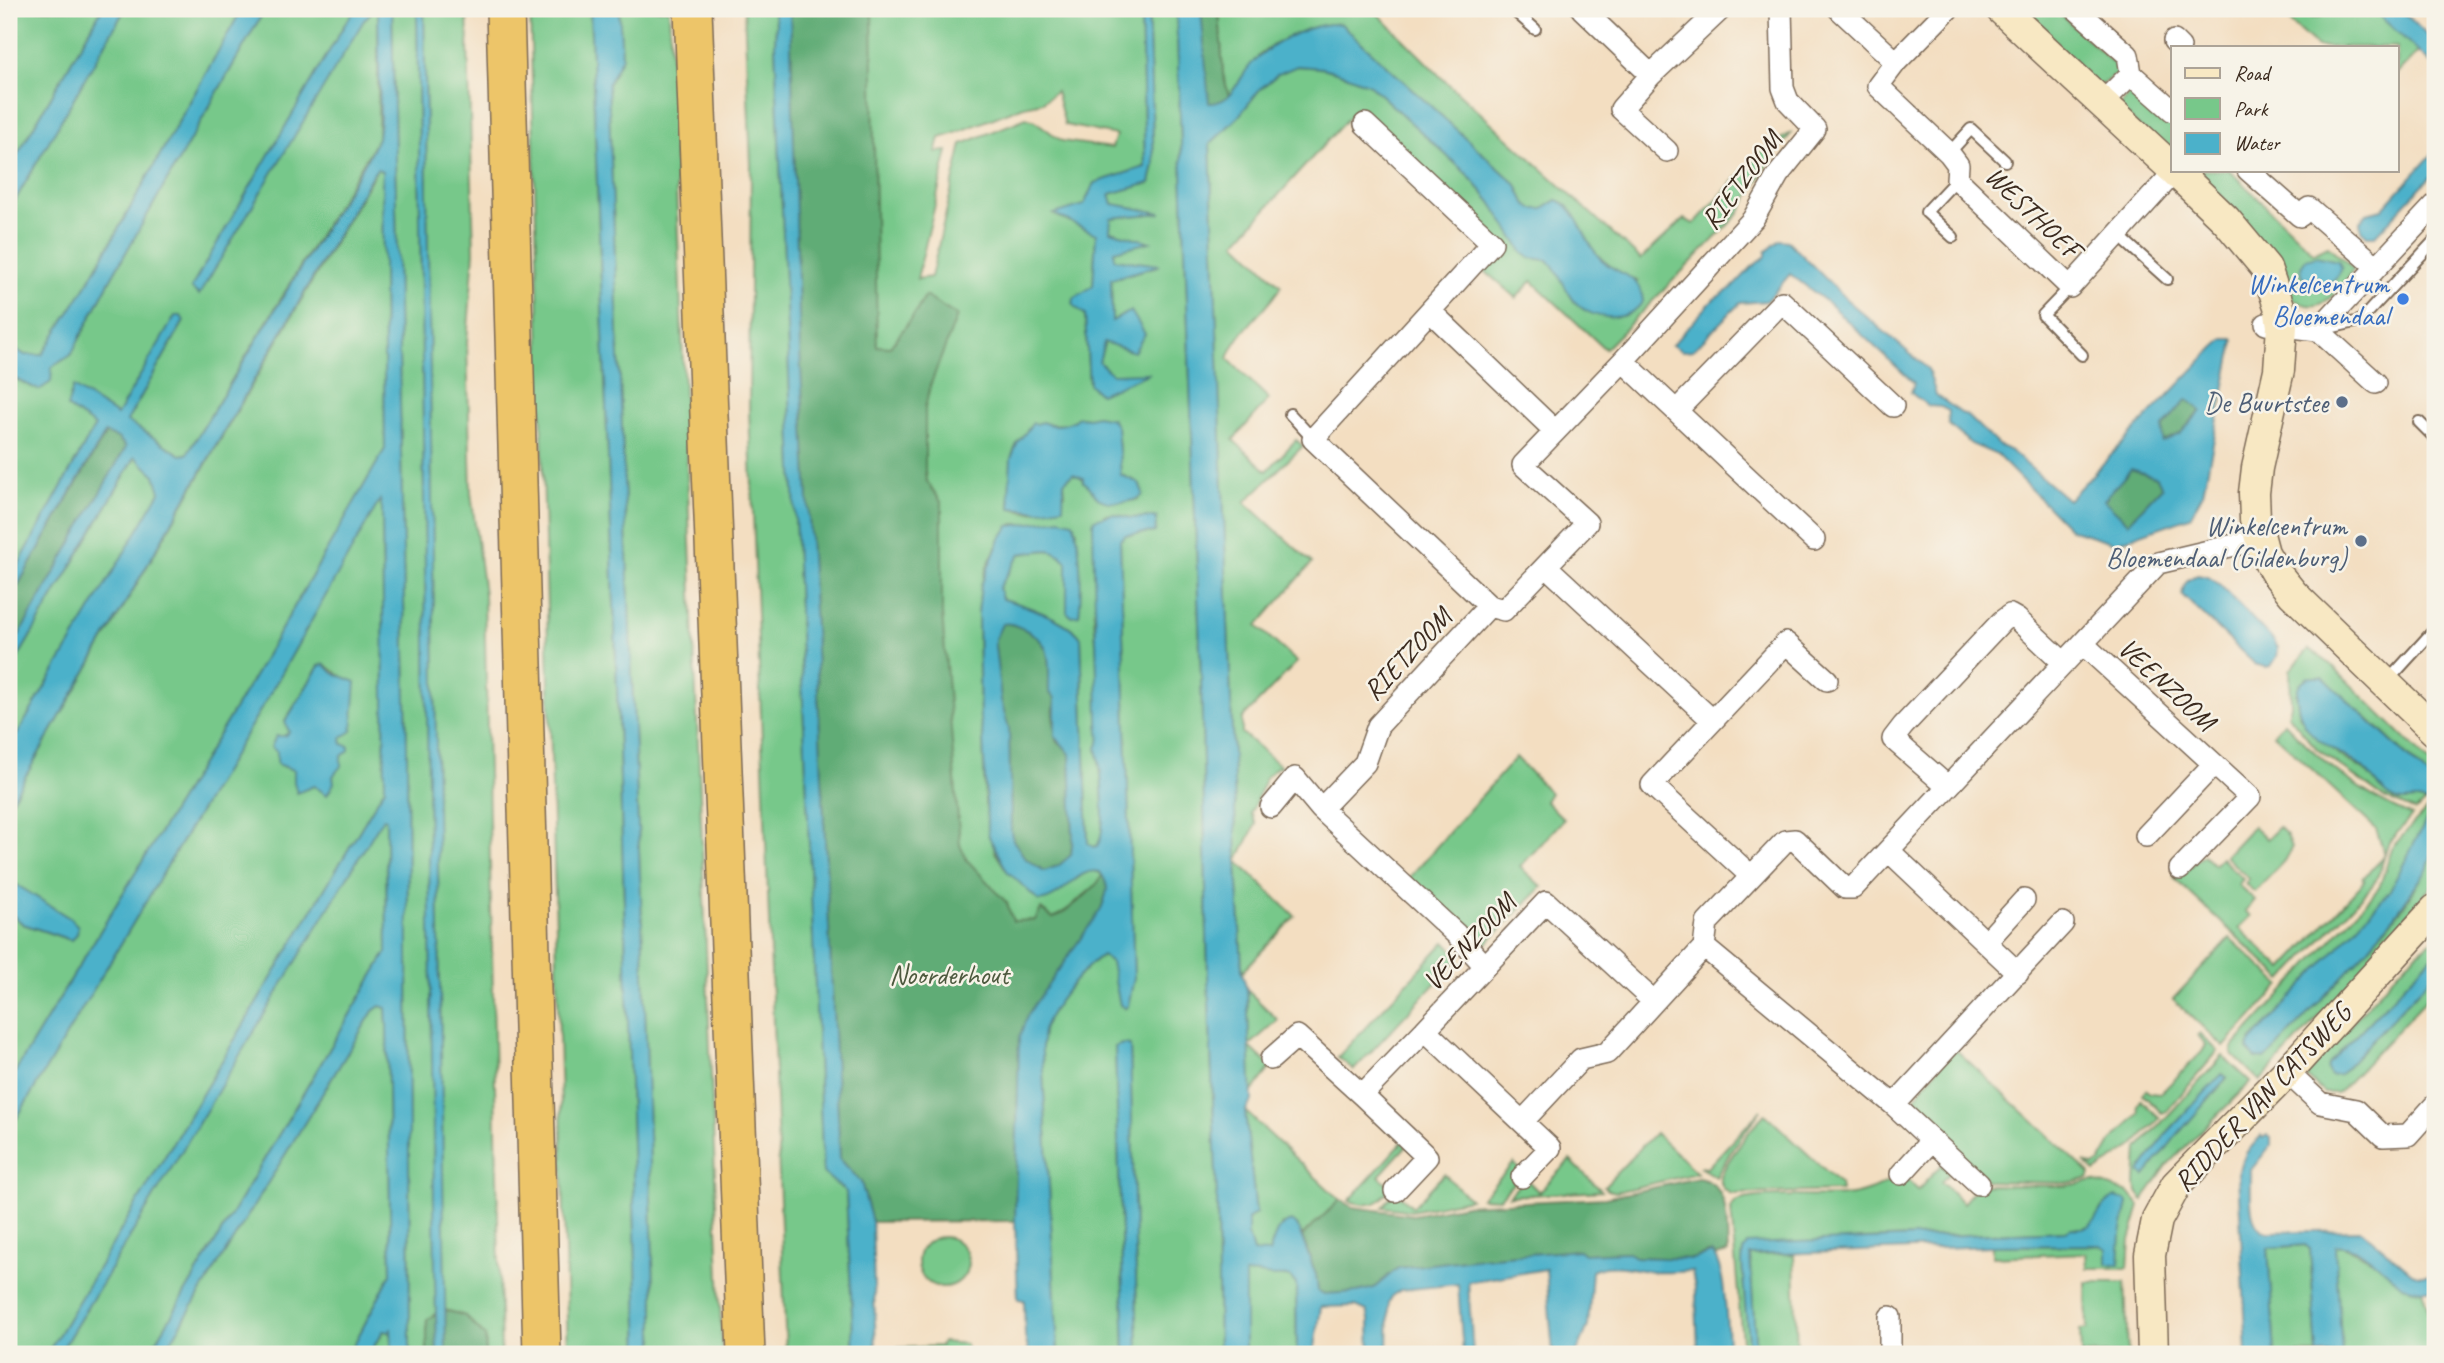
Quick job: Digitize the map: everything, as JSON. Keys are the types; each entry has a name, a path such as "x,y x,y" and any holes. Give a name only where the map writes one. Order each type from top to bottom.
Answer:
{"highway":[{"path":"505,9 542,1354"},
{"path":"693,9 746,1354"}],"street":[{"path":"1582,9 1651,75"},
{"path":"1667,151 1621,110 1651,75 1721,9"},
{"name":"RIETZOOM","path":"1313,439 1489,606 1504,610 1587,523 1523,465 1753,219 1779,175 1815,129 1788,101 1783,88 1781,9"},
{"path":"1839,9 1896,62"},
{"name":"WESTHOEF","path":"1948,9 1896,62 1878,86 1949,153 1958,165 1957,179 2070,287 2172,172"},
{"path":"2001,9 2171,167"},
{"path":"2076,9 2128,55 2131,74 2171,109"},
{"path":"2102,103 2131,74"},
{"path":"1313,439 1492,243 1365,124"},
{"path":"2176,172 2225,220 2244,244 2274,325 2276,387 2257,468 2255,519 2250,541 2293,594 2435,731"},
{"path":"2250,172 2300,216 2309,208 2377,267"},
{"path":"2318,330 2435,205"},
{"path":"1678,410 1782,302 1893,406"},
{"path":"1431,312 1555,431"},
{"path":"2274,325 2318,330 2376,383"},
{"path":"1623,361 1814,540"},
{"name":"VEENZOOM","path":"1523,1121 1581,1059 1607,1053 1704,947 1707,923 1785,841 1795,840 1845,888 1853,888 2158,563 2250,541"},
{"path":"1547,567 1712,720"},
{"name":"RIETZOOM","path":"1321,809 1364,763 1378,726 1489,606"},
{"path":"1948,787 1893,739 1912,716 2010,615 2064,663"},
{"path":"1751,876 1652,785 1786,643 1827,680"},
{"name":"VEENZOOM","path":"2083,644 2250,797 2180,869"},
{"path":"2386,683 2435,748"},
{"name":"VEENZOOM","path":"2146,836 2214,764"},
{"path":"1271,807 1295,778 1321,809 1456,934 1485,966"},
{"path":"1889,851 2018,973"},
{"path":"1986,942 2024,900"},
{"name":"VEENZOOM","path":"1522,1177 1549,1147 1425,1030 1546,902 1653,1001"},
{"name":"RIDDER VAN CATSWEG","path":"2153,1354 2150,1255 2157,1220 2176,1185 2287,1072 2435,910"},
{"path":"1894,1105 2063,923"},
{"path":"1704,947 1894,1105 1979,1184"},
{"path":"1362,1095 1425,1030"},
{"path":"1271,1059 1297,1036 1427,1157 1395,1191"},
{"path":"2287,1072 2320,1103 2356,1110 2384,1136 2408,1135 2435,1105"},
{"path":"1901,1174 1932,1140"},
{"path":"1890,1317 1891,1354"}],"lane":[{"path":"1512,9 1535,29"},
{"name":"WESTHOEF","path":"1949,153 1971,129 2005,161"},
{"name":"WESTHOEF","path":"1953,237 1926,212 1957,179"},
{"name":"WESTHOEF","path":"2118,235 2167,279"},
{"path":"2318,330 2360,321 2435,240"},
{"name":"WESTHOEF","path":"2070,287 2043,316 2082,355"},
{"name":"RIETZOOM","path":"1290,414 1313,439"},
{"path":"2419,422 2435,438"},
{"path":"2386,683 2435,629"}],"green space":[{"path":"9,9 102,9 9,169"},
{"path":"125,9 242,9 88,283 42,356 25,355 9,345 9,211"},
{"path":"265,9 356,9 192,288 364,20 374,9 378,12 378,138 187,454 181,455 127,421 184,321 117,415 73,387 95,426 9,582 9,376 39,390 52,367 71,355 109,282"},
{"path":"392,9 417,9 436,1313 427,1320 427,1354 410,1354 407,748"},
{"path":"424,9 467,9 474,252 467,342 471,493 484,594 501,1354 486,1354 485,1336 465,1316 445,1310"},
{"path":"530,9 590,9 615,629 639,1354 568,1354"},
{"path":"619,9 669,9 722,1354 654,1354 644,974 608,84 622,57"},
{"path":"744,9 773,9 776,24 823,1172 846,1192 854,1354 786,1354 749,410 751,164"},
{"name":"Noorderhout","path":"790,9 872,9 877,346 890,347 925,296 957,316 930,386 925,408 925,470 926,480 942,503 942,613 960,845 967,860 1007,903 1013,921 1035,920 1041,909 1053,918 1088,893 1102,875 1107,881 1107,892 1101,909 1019,1038 1015,1221 872,1222 861,1182 840,1159 800,351"},
{"path":"809,9 1141,9 1145,167 1094,183 1084,205 1055,215 1096,233 1093,287 1074,298 1085,315 1089,384 1147,374 1112,374 1098,363 1112,321 1111,279 1158,266 1113,259 1114,251 1148,242 1110,231 1110,218 1158,213 1113,204 1110,194 1150,183 1154,163 1148,9 1176,9 1201,676 1208,976 1217,1198 1219,1354 1138,1354 1130,1046 1122,1044 1115,1048 1125,1354 1058,1354 1042,1035 1049,1016 1062,997 1087,968 1103,955 1111,962 1125,1008 1134,978 1120,540 1125,535 1155,532 1157,517 1104,515 1094,617 1101,741 1097,748 1103,813 1098,846 1093,847 1088,843 1081,638 1067,625 1033,609 1002,599 999,587 1020,554 1045,550 1056,552 1067,562 1067,612 1077,530 1013,524 1000,539 981,585 978,614 980,719 985,803 995,852 1007,871 1075,880 1092,871 1102,875 1099,883 1072,905 1032,1046 1011,1210","holes":["1056,91 1065,125 1116,135 1112,148 1062,141 1035,121 1026,118 962,144 931,277 917,279 948,151 936,152 940,138 1024,106 1043,102","1097,416 1117,427 1121,475 1135,481 1139,499 1122,501 1104,498 1073,474 1064,482 1065,494 1053,504 1032,512 1010,506 1013,453 1031,426 1062,424 1079,417"]},
{"path":"1201,9 1219,9 1223,74 1229,96 1220,103 1208,103"},
{"path":"1219,9 1373,9 1442,78 1641,259 1684,219 1694,224 1763,150 1792,132 1770,161 1738,215 1605,349 1532,281 1516,298 1478,265 1497,241 1357,108 1236,242 1281,286 1244,330 1228,359 1269,399 1233,440 1267,471 1296,440 1303,446 1245,502 1312,563 1257,626 1297,662 1242,719 1242,733 1282,767 1277,767 1266,777 1251,813 1256,824 1237,861 1210,144 1238,117 1260,89 1278,74 1296,66 1323,68 1346,75 1370,85 1468,175 1491,202 1530,258 1548,260 1558,270 1574,301 1637,281 1616,270 1599,256 1564,204 1557,200 1543,209 1532,210 1525,203 1517,185 1341,24 1307,30 1272,46 1255,60 1229,96 1223,74"},
{"path":"2010,9 2055,9 2117,67 2116,74 2097,88"},
{"path":"2276,9 2297,9 2313,18 2342,9 2372,9 2419,51 2398,73 2398,46 2316,46"},
{"path":"2135,86 2171,113 2171,156 2119,108"},
{"path":"377,169 382,171 385,449 255,675 9,1082 9,912 23,924 70,940 71,919 9,880 9,805"},
{"path":"2187,172 2231,172 2314,253 2328,246 2354,269 2334,294 2320,304 2302,304 2291,298"},
{"path":"2186,399 2201,410 2180,434 2161,442 2163,427"},
{"path":"106,433 118,438 126,447 9,653 9,601"},
{"path":"136,456 155,475 161,492 9,748 9,673"},
{"path":"2131,469 2157,477 2162,487 2128,523 2103,500"},
{"path":"380,499 385,788 47,1354 9,1354 9,1131 268,697","holes":["324,664 343,677 344,735 341,738 340,757 327,794 314,786 294,782 294,770 277,764 277,752 289,732 285,721 319,666"]},
{"path":"1002,623 1024,629 1045,647 1049,663 1049,692 1055,698 1053,715 1057,741 1067,748 1070,754 1073,836 1071,855 1058,866 1044,871 1025,858 1011,832 1009,729 1001,700 995,646"},
{"path":"2309,649 2329,663 2435,768 2435,787 2421,769 2365,716 2296,694 2300,717 2338,754 2365,771 2394,799 2416,799 2425,802 2416,811 2383,797 2317,749 2288,715 2291,705 2290,670"},
{"path":"2284,722 2359,788 2412,816 2389,842 2385,855 2376,829 2274,734"},
{"path":"1516,757 1550,793 1545,801 1564,819 1520,867 1542,887 1482,948 1407,880"},
{"path":"2430,806 2430,815 2390,892 2251,1041 2267,1058 2397,915 2420,881 2435,845 2435,882 2381,949 2260,1081 2232,1054 2232,1048 2379,888 2393,846"},
{"path":"383,817 386,819 387,952 149,1354 59,1354"},
{"path":"2253,826 2267,839 2279,827 2287,835 2292,847 2284,861 2255,892 2245,884 2249,879 2225,856"},
{"path":"2204,855 2214,865 2221,858 2243,879 2238,885 2255,900 2245,911 2251,916 2239,928 2283,969 2365,881 2363,878 2384,856 2373,885 2283,980 2174,878"},
{"path":"1237,861 1295,916 1242,972"},
{"path":"2230,938 2281,985 2224,1047 2173,999"},
{"path":"2435,938 2435,953 2328,1065 2339,1075 2435,973 2435,990 2341,1090 2324,1093 2304,1075 2407,962"},
{"path":"1445,942 1460,957 1354,1070 1338,1057"},
{"path":"1247,990 1278,1020 1249,1046"},
{"path":"380,1006 386,1008 387,1026 391,1274 349,1354 163,1354 373,1011"},
{"path":"2200,1033 2218,1051 2167,1111 2162,1113 2142,1094 2146,1089 2150,1093 2160,1094 2202,1052 2206,1045 2198,1035"},
{"path":"1249,1046 1271,1067 1251,1093"},
{"path":"1954,1048 2090,1174 2088,1179 2065,1183 1987,1181 1917,1116 1915,1097"},
{"path":"2223,1056 2251,1082 2168,1164 2143,1200 2137,1192 2136,1184 2138,1148","holes":["2223,1074 2227,1079 2140,1172 2165,1135"]},
{"path":"2141,1100 2160,1118 2133,1146 2095,1172 2084,1162 2094,1166 2100,1162 2112,1141 2139,1113 2138,1105"},
{"path":"1761,1110 1716,1177 1699,1167 1707,1168"},
{"path":"1245,1111 1340,1200 1302,1236 1297,1225 1282,1224 1269,1253 1253,1253 1248,1235 1248,1219 1256,1213"},
{"path":"1765,1114 1840,1184 1841,1191 1732,1194 1725,1190 1721,1177 1727,1163"},
{"path":"1655,1133 1697,1173 1616,1192 1608,1190 1604,1186"},
{"path":"1404,1140 1408,1144 1379,1176 1390,1186 1382,1198 1374,1204 1349,1201"},
{"path":"1570,1160 1602,1191 1509,1196 1523,1180 1528,1181 1539,1192"},
{"path":"1945,1161 1951,1171 1941,1182 1963,1203 1975,1189 1985,1185 2065,1186 2094,1181 2129,1193 2140,1206 2130,1240 2128,1268 2087,1268 2086,1253 1992,1257 1992,1246 2100,1245 2107,1248 2118,1264 2102,1208 2091,1225 2067,1231 1860,1239 1743,1251 1749,1354 1743,1354 1731,1209 1735,1202 1771,1196 1858,1194 1899,1176 1907,1179 1918,1190"},
{"path":"1514,1163 1519,1169 1519,1177 1499,1199 1481,1198"},
{"path":"1444,1174 1470,1199 1412,1211 1383,1207 1393,1193 1413,1207"},
{"path":"1698,1178 1717,1188 1722,1197 1727,1220 1728,1253 1716,1256 1708,1253 1692,1259 1635,1257 1626,1252 1584,1254 1579,1250 1482,1258 1398,1268 1374,1288 1324,1294 1318,1291 1316,1275 1302,1236 1340,1200 1353,1207 1413,1215 1466,1205 1605,1198"},
{"path":"943,1237 961,1244 968,1262 961,1280 943,1287 925,1280 918,1262 925,1244"},
{"path":"2305,1245 2310,1249 2317,1354 2275,1354 2268,1248"},
{"path":"2342,1245 2373,1260 2409,1288 2422,1290 2435,1322 2435,1354 2342,1354 2334,1246"},
{"path":"1794,1254 1797,1354 1756,1354 1750,1255"},
{"path":"1254,1272 1291,1277 1296,1284 1297,1354 1245,1354 1245,1274"},
{"path":"2086,1282 2125,1282 2128,1354 2081,1354 2080,1330 2087,1329"},
{"path":"445,1310 465,1316 485,1336 486,1354 446,1354"},
{"path":"436,1313 437,1354 427,1354 427,1320"},
{"path":"384,1331 390,1332 392,1354 369,1354"},
{"path":"942,1342 966,1344 966,1354 898,1354 898,1348 941,1346"}],"water":[{"path":"102,9 125,9 9,211 9,169"},
{"path":"242,9 265,9 109,282 71,355 52,367 51,382 39,390 9,376 9,345 25,355 42,355 88,283"},
{"path":"356,9 374,9 364,20 199,295 191,288"},
{"path":"374,9 392,9 407,748 410,1354 392,1354 391,1328 390,1332 383,1331 369,1354 349,1354 391,1274 387,1026 386,1008 380,1006 373,1011 163,1354 149,1354 387,952 386,819 383,818 59,1354 47,1354 385,788 380,500 268,697 9,1131 9,1082 255,675 385,449 382,171 377,169 372,175 9,805 9,748 160,492 155,475 135,457 9,673 9,653 126,447 118,438 105,433 9,601 9,582 95,426 67,407 73,387 117,415 175,316 181,316 184,321 127,421 181,455 187,454 378,138 378,12"},
{"path":"417,9 424,9 446,1354 437,1354 435,1276"},
{"path":"590,9 619,9 622,57 608,84 644,974 654,1354 639,1354 615,629"},
{"path":"773,9 790,9 800,351 840,1159 861,1182 872,1222 876,1354 854,1354 846,1192 823,1173 776,24"},
{"path":"1141,9 1148,9 1154,164 1150,183 1110,194 1113,204 1161,213 1111,218 1110,231 1150,242 1114,251 1114,259 1160,265 1111,279 1112,321 1131,311 1145,334 1134,352 1104,342 1099,362 1112,374 1150,373 1100,394 1089,384 1085,315 1073,305 1074,298 1093,286 1096,234 1054,214 1084,205 1094,183 1145,167"},
{"path":"1176,9 1201,9 1209,103 1218,102 1231,93 1257,58 1275,45 1307,29 1341,24 1517,185 1525,203 1532,209 1543,209 1557,200 1564,203 1575,216 1599,257 1637,284 1643,301 1629,314 1620,316 1600,316 1582,308 1571,297 1548,260 1530,258 1523,253 1491,202 1468,175 1370,85 1346,75 1323,68 1297,66 1278,74 1260,89 1238,117 1210,144 1237,861 1252,1101 1245,1111 1256,1213 1248,1219 1248,1235 1253,1252 1269,1253 1279,1229 1292,1221 1297,1225 1316,1275 1318,1291 1324,1294 1374,1288 1398,1268 1482,1258 1579,1250 1584,1254 1626,1252 1635,1257 1692,1259 1712,1253 1721,1272 1729,1354 1698,1354 1696,1293 1692,1271 1657,1272 1606,1267 1592,1271 1588,1326 1576,1354 1553,1354 1546,1269 1468,1282 1473,1354 1463,1354 1458,1284 1401,1290 1393,1295 1389,1302 1388,1354 1370,1354 1367,1311 1356,1306 1321,1307 1314,1354 1297,1354 1296,1284 1287,1276 1245,1274 1245,1354 1219,1354 1217,1198 1208,976 1201,676"},
{"path":"2372,9 2400,9 2435,43 2435,67"},
{"path":"2435,151 2435,172 2375,236 2367,236 2361,230 2360,221 2367,213 2382,209"},
{"path":"1780,240 1788,241 1847,300 1928,369 1936,395 1967,415 1998,445 2011,451 2068,500 2214,348 2224,339 2233,339 2203,493 2190,517 2115,543 2070,529 1997,455 1971,444 1948,424 1949,411 1928,406 1911,393 1914,383 1827,302 1790,274 1767,301 1740,303 1693,350 1682,351 1672,345 1714,299 1732,288 1766,256 1766,252","holes":["2187,399 2201,411 2180,434 2162,442 2163,427","2131,469 2157,477 2162,487 2128,523 2104,500"]},
{"path":"2316,256 2338,261 2342,268 2338,276 2325,285 2312,285 2302,275 2301,266 2306,259"},
{"path":"1097,416 1112,419 1117,427 1121,475 1139,483 1142,496 1132,500 1108,502 1096,496 1083,482 1083,478 1073,474 1064,482 1063,507 1039,511 1011,508 1011,458 1018,442 1033,423 1060,425 1078,417"},
{"path":"1113,514 1131,518 1157,517 1155,532 1125,535 1120,540 1134,978 1128,1006 1125,1008 1120,1005 1111,962 1102,955 1070,987 1049,1016 1044,1028 1042,1053 1058,1354 1029,1354 1025,1336 1024,1300 1018,1299 1015,1221 1019,1038 1028,1014 1101,909 1107,886 1100,872 1092,871 1077,878 1056,895 1039,901 1007,871 989,837 980,719 978,614 981,585 1000,539 1009,526 1060,519 1073,522 1080,568 1079,615 1071,616 1067,612 1067,562 1056,552 1020,554 999,588 1002,599 1033,609 1067,625 1081,638 1088,843 1093,847 1097,846 1103,813 1097,748 1100,738 1094,519","holes":["1002,624 1024,629 1045,647 1049,663 1049,692 1055,698 1055,736 1070,754 1073,836 1071,855 1058,866 1044,871 1025,858 1011,832 1009,729 1001,700 995,646 995,639"]},
{"path":"2197,575 2208,577 2219,584 2274,641 2278,648 2277,657 2271,666 2255,664 2182,595 2186,582"},
{"path":"324,664 333,673 356,682 352,731 341,738 342,744 349,746 349,750 341,757 341,766 333,776 334,783 327,795 314,786 297,793 294,770 277,764 277,752 271,747 276,736 284,736 289,732 285,722 319,666"},
{"path":"2309,677 2323,677 2431,779 2435,787 2435,845 2427,870 2368,949 2266,1059 2256,1058 2247,1049 2251,1041 2389,892 2431,811 2430,806 2420,800 2400,801 2390,797 2364,769 2312,734 2300,713 2297,698 2299,686"},
{"path":"9,880 71,919 78,926 77,934 71,940 23,924 9,912"},
{"path":"2435,953 2435,973 2339,1075 2331,1076 2327,1070 2328,1065"},
{"path":"1130,1045 1138,1354 1125,1354 1115,1047"},
{"path":"2222,1074 2227,1078 2145,1176 2140,1172 2165,1135"},
{"path":"2267,1135 2271,1138 2271,1145 2251,1170 2251,1206 2256,1223 2261,1229 2268,1232 2361,1230 2412,1273 2435,1275 2435,1290 2402,1286 2362,1253 2352,1248 2335,1246 2342,1354 2317,1354 2310,1249 2305,1245 2268,1248 2275,1354 2247,1354 2238,1174 2246,1153 2261,1136 2263,1138"},
{"path":"2116,1197 2128,1204 2121,1234 2119,1264 2107,1264 2107,1249 2100,1245 1750,1255 1756,1354 1749,1354 1742,1263 1747,1244 2066,1231 2088,1226 2103,1207"}],"place":[{"name":"Winkelcentrum Bloemendaal","path":"2403,299"},
{"name":"De Buurtstee","path":"2342,402"},
{"name":"Winkelcentrum Bloemendaal (Gildenburg)","path":"2361,541"}]}
